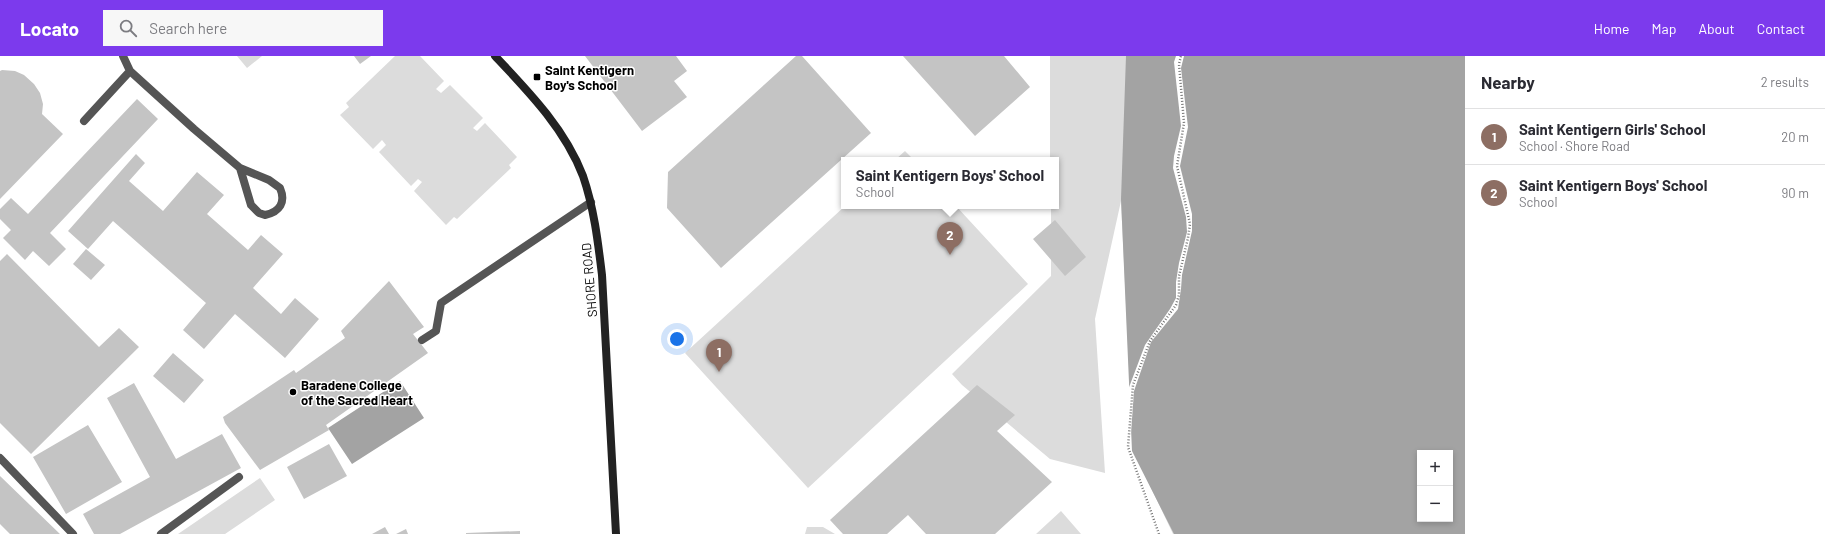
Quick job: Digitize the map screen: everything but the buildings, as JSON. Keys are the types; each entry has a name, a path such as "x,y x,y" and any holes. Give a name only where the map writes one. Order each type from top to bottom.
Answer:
{"main road":[{"name":"SHORE ROAD","path":"495,56 530,93 554,124 572,154 582,176 591,202 602,275 616,534"}],"lane":[{"path":"123,56 130,71 240,168 269,180 280,188 283,199 278,210 272,214 265,214 254,209 251,205 240,168"},
{"path":"84,121 130,71"},
{"path":"422,340 436,331 441,303 591,202"},
{"path":"0,458 73,534"},
{"path":"161,534 239,477"}],"path":[{"path":"1159,534 1128,447 1133,385 1150,341 1176,306 1179,295 1179,276 1190,224 1177,166 1184,123 1179,64 1181,56"}],"shaded area":[{"path":"237,56 262,56 247,68"},
{"path":"395,56 420,56 444,81 436,89 441,93 450,85 483,118 473,128 477,131 485,123 517,157 509,165 511,168 457,219 454,217 446,225 414,191 422,182 418,179 411,186 379,152 386,145 382,140 373,149 340,115 349,107 346,103"},
{"path":"1050,56 1465,56 1465,534 1173,534 1133,450 1121,201 1095,319 1105,473 1050,459 962,385 952,374 1051,276 1051,209 1059,209 1059,157 1050,157"},
{"path":"1126,56 1465,56 1465,534 1174,534 1132,451 1121,199"},
{"path":"905,151 911,157 898,157"},
{"path":"842,209 959,209 1028,284 808,488 685,353"},
{"path":"400,381 424,418 352,464 328,428"},
{"path":"260,478 275,500 225,534 178,534"},
{"path":"1061,511 1081,534 1036,534"},
{"path":"807,527 823,527 835,534 805,534"}],"pier":[{"path":"1176,56 1184,56 1181,68 1188,127 1180,166 1192,214 1192,231 1182,275 1178,309 1151,342 1134,391 1130,447 1128,390 1145,345 1176,298 1176,282 1179,263 1187,232 1186,217 1173,168 1174,156 1181,126 1174,62"}],"place":[{"name":"Saint Kentigern Boy's School","path":"537,77"},
{"name":"Saint Kentigern Boys' School","path":"950,255"},
{"name":"Saint Kentigern Girls' School","path":"719,372"},
{"name":"Baradene College of the Sacred Heart","path":"293,392"}]}
